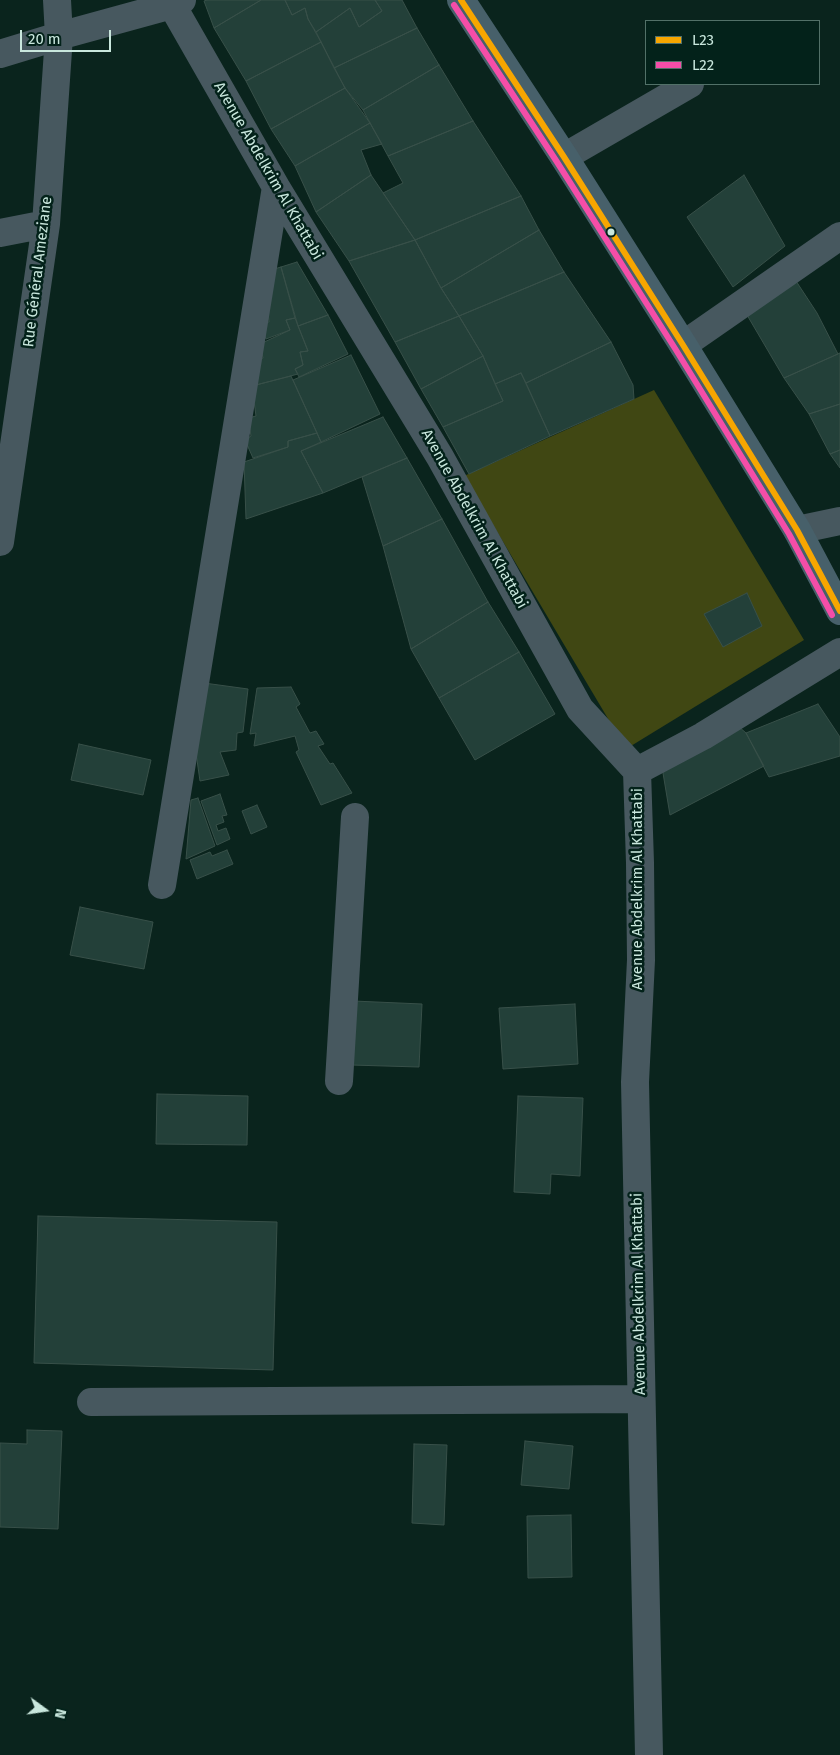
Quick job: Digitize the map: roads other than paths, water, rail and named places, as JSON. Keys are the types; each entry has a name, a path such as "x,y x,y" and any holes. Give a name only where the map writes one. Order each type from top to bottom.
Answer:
{"main road":[{"path":"461,0 564,157 682,344 797,530 840,611"}],"street":[{"name":"Rue Général Ameziane","path":"0,542 46,224 59,36 57,0"},
{"path":"0,54 177,3"},
{"name":"Avenue Abdelkrim Al Khattabi","path":"177,3 276,187 440,457 580,709 637,770 641,960 635,1082 649,1755"},
{"path":"564,157 688,85"},
{"path":"162,885 276,187"},
{"path":"0,233 46,224"},
{"path":"682,344 840,236"},
{"path":"797,530 840,521"},
{"path":"637,770 703,736 840,652"},
{"path":"339,1081 355,817"},
{"path":"91,1402 641,1399"}]}
